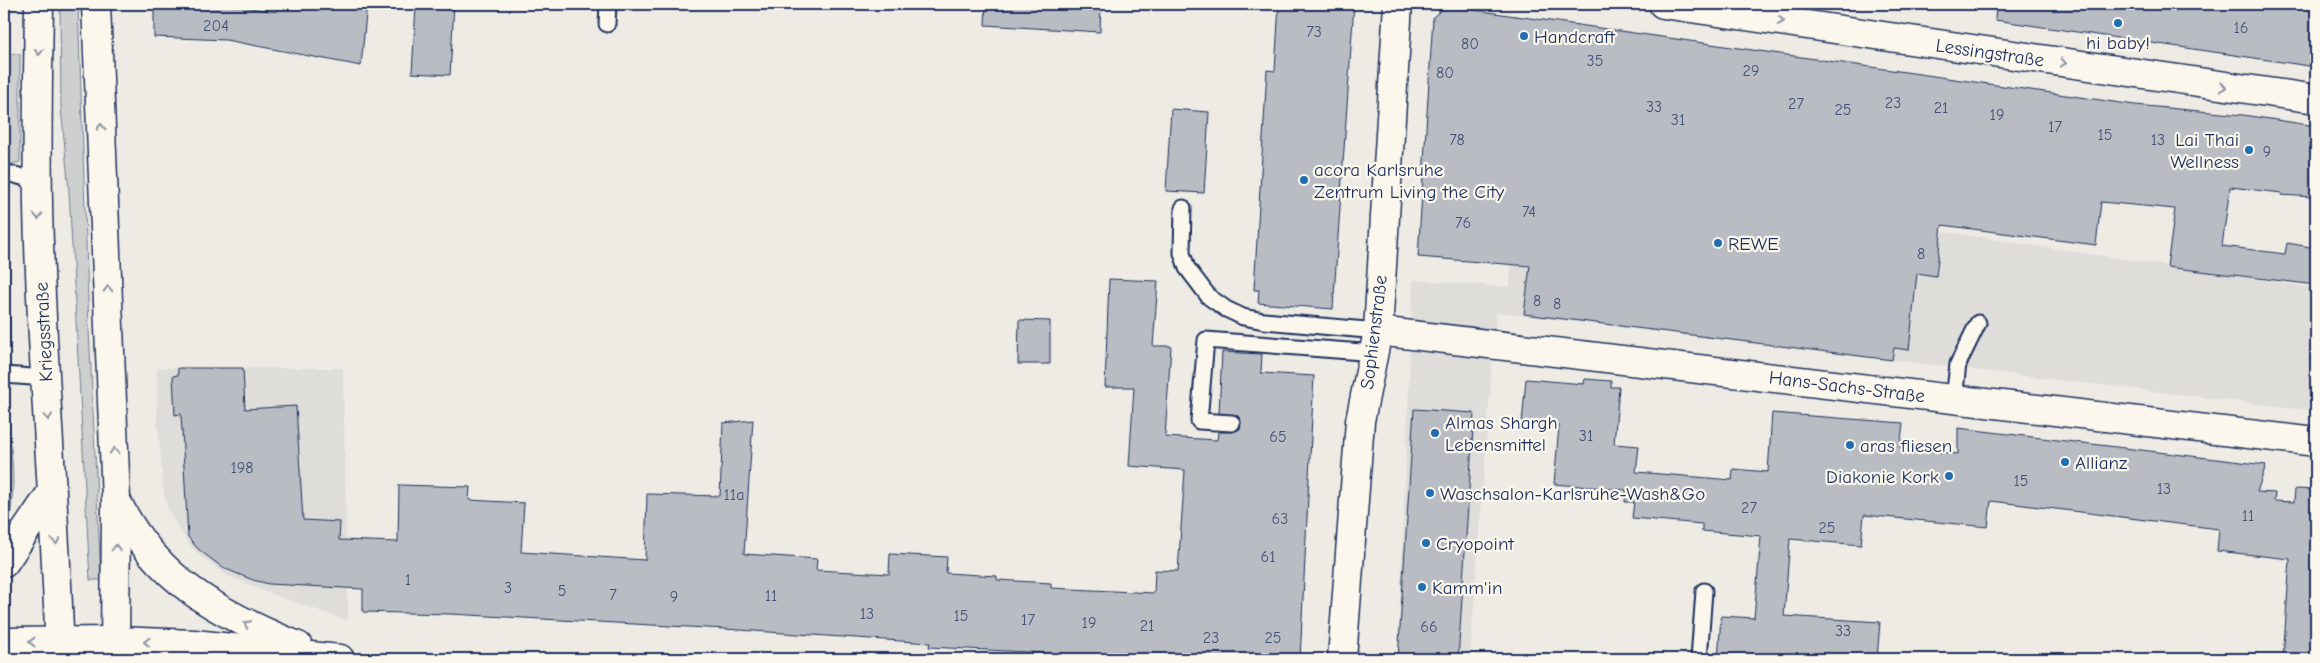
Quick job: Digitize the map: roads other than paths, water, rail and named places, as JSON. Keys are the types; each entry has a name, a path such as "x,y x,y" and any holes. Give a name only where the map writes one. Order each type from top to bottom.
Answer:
{"street":[{"name":"Kriegsstraße","path":"39,4 37,181 51,493 58,565 60,650"},
{"path":"96,4 116,500 115,650"},
{"name":"Sophienstraße","path":"1342,659 1360,421 1376,342 1398,4"},
{"name":"Lessingstraße","path":"1663,4 2316,99"},
{"name":"Hans-Sachs-Straße","path":"1376,342 1954,399 2316,442"},
{"path":"4,563 51,493"},
{"path":"116,500 131,530 158,563 211,604 249,626 332,658"},
{"path":"4,642 60,650 115,650 194,644 332,658"}],"lane":[{"path":"607,24 608,4"},
{"path":"4,172 37,181"},
{"path":"1183,208 1182,253 1187,268 1209,297 1226,309 1242,317 1376,342"},
{"path":"1954,399 1958,364 1978,323"},
{"path":"1232,423 1199,421 1206,340 1376,342"},
{"path":"4,375 46,378"},
{"path":"1699,659 1704,592"}],"place":[{"name":"hi baby!","path":"2118,23"},
{"name":"Handcraft","path":"1524,36"},
{"name":"Lai Thai Wellness","path":"2249,150"},
{"name":"acora Karlsruhe Zentrum Living the City","path":"1304,180"},
{"name":"REWE","path":"1718,243"},
{"name":"Almas Shargh Lebensmittel","path":"1435,433"},
{"name":"aras fliesen","path":"1850,445"},
{"name":"Allianz","path":"2065,462"},
{"name":"Diakonie Kork","path":"1949,476"},
{"name":"Waschsalon-Karlsruhe-Wash&Go","path":"1430,493"},
{"name":"Cryopoint","path":"1426,543"},
{"name":"Kamm'in","path":"1422,587"}]}
